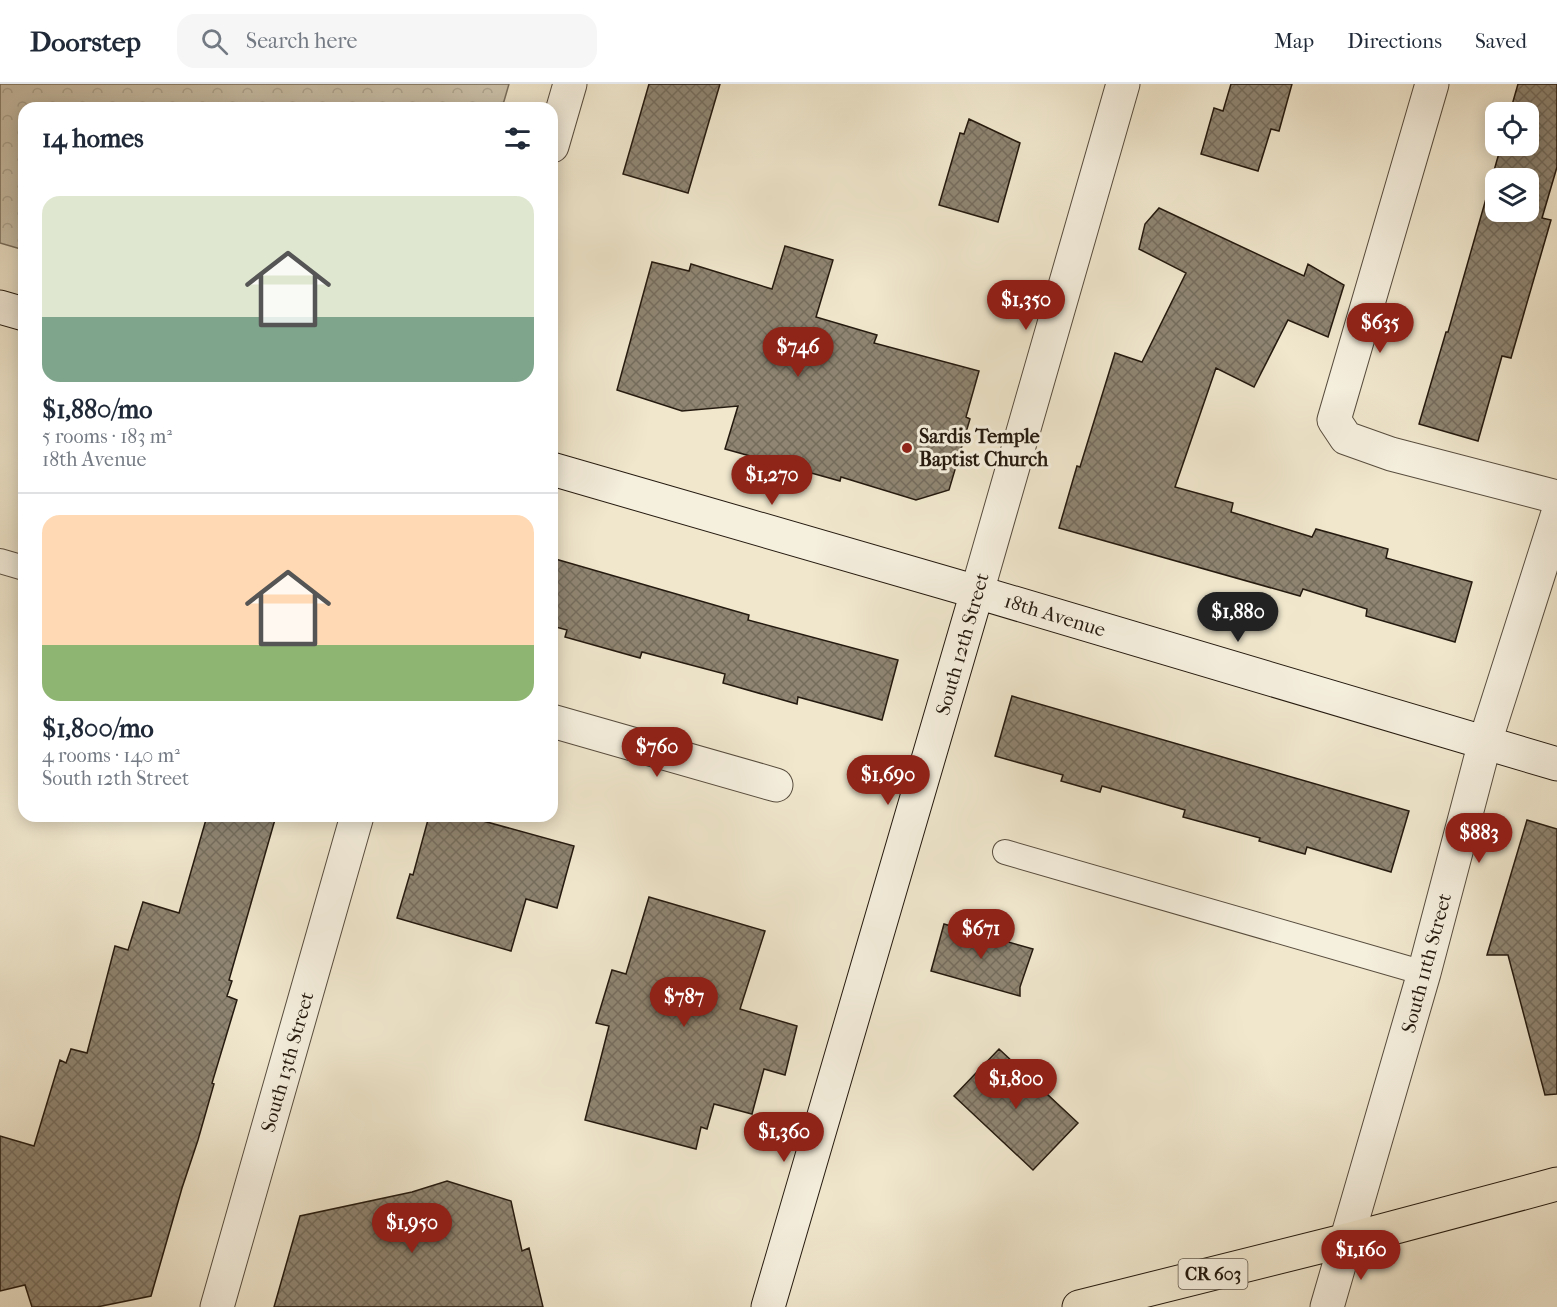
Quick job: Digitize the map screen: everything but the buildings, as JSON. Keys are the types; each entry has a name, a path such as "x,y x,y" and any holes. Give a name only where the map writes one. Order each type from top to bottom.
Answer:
{"main road":[{"name":"CR 603","path":"1079,1307 1347,1240 1557,1184"}],"street":[{"path":"558,125 570,84"},
{"name":"South 12th Street","path":"768,1307 1123,84"},
{"path":"1432,84 1334,420 1346,438 1391,454 1557,497"},
{"path":"0,307 18,312"},
{"name":"18th Avenue","path":"558,471 1557,764"},
{"name":"South 11th Street","path":"1327,1307 1424,973 1485,742 1557,516"},
{"path":"558,723 776,785"},
{"name":"South 13th Street","path":"217,1307 355,822"}],"lane":[{"path":"0,561 18,566"},
{"path":"1005,852 1424,973"}],"green space":[{"path":"0,84 509,84 504,102 18,102 18,248 0,243"}],"place":[{"name":"Sardis Temple Baptist Church","path":"907,448"}]}
